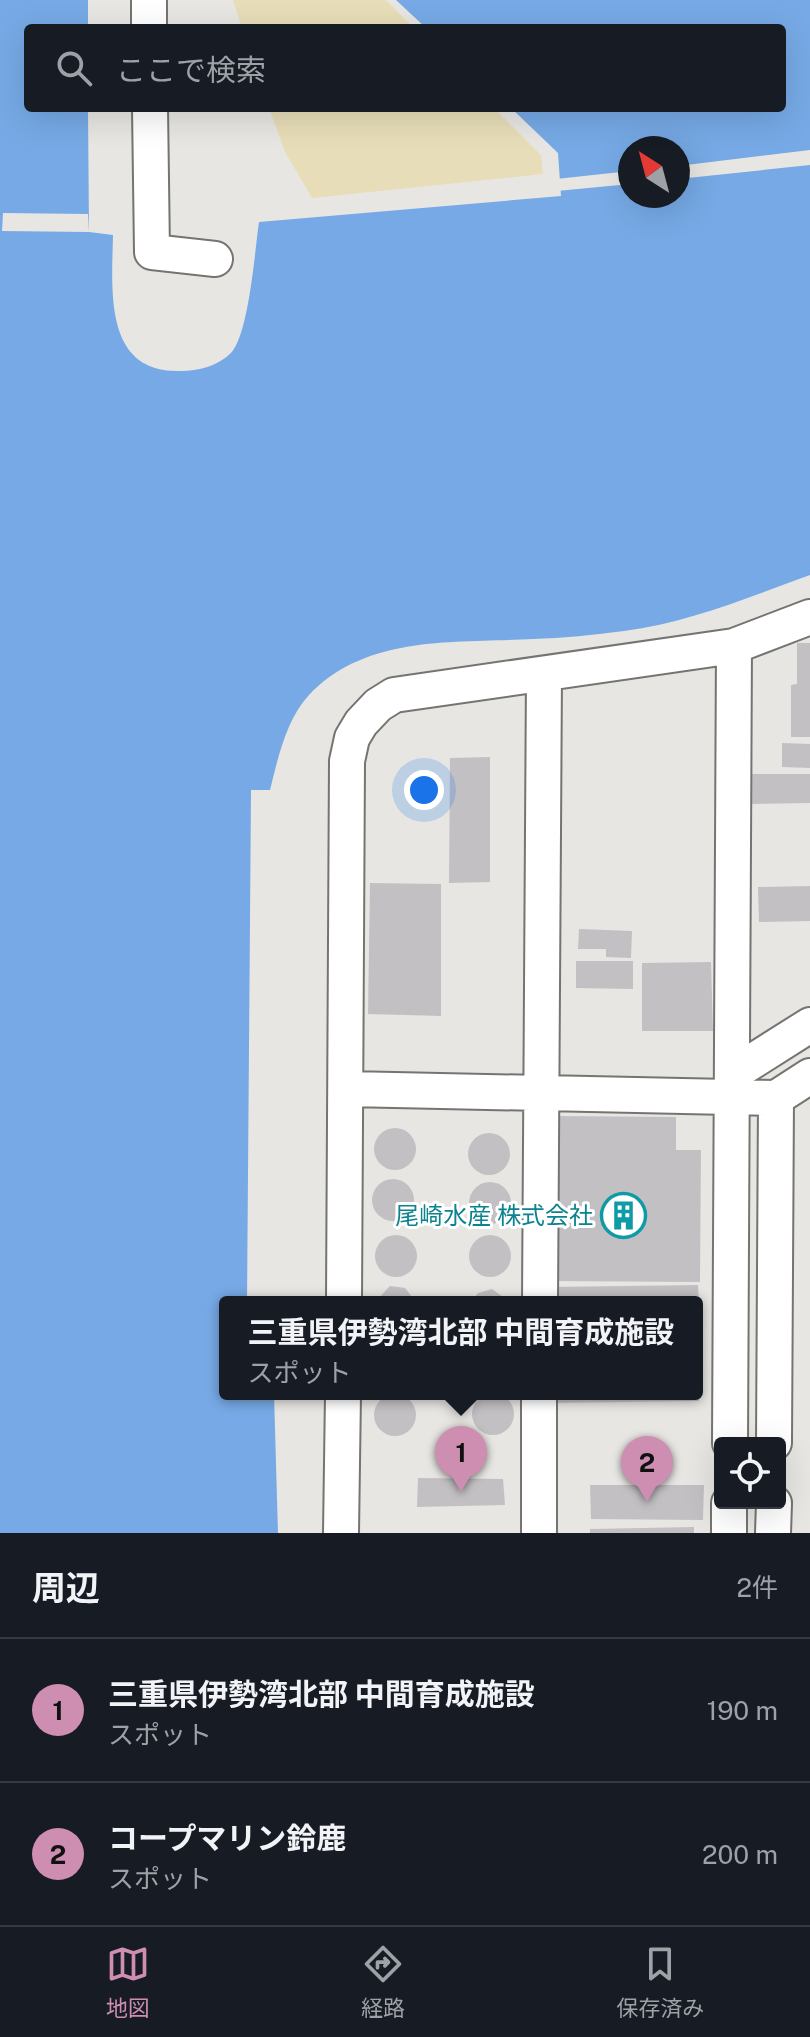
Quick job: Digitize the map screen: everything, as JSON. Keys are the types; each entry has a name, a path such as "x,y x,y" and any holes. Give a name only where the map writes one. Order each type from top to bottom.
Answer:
{"street":[{"path":"149,0 149,24"},
{"path":"150,112 152,252 215,259"},
{"path":"344,1296 348,1089 347,761 352,738 378,705 394,695 412,690 544,675 734,646 810,617"},
{"path":"730,1437 734,646"},
{"path":"540,1296 544,675"},
{"path":"734,1085 810,1025"},
{"path":"776,1098 810,1076"},
{"path":"348,1089 540,1094 734,1085 776,1098"},
{"path":"774,1437 776,1098"},
{"path":"341,1533 343,1400"},
{"path":"539,1400 539,1533"},
{"path":"729,1509 729,1533"},
{"path":"773,1533 774,1509"}],"sand":[{"path":"233,0 386,0 410,24 241,24"},
{"path":"270,112 498,112 541,155 543,174 312,198 285,152"}],"water":[{"path":"0,0 88,0 88,24 24,24 24,112 88,112 89,232 113,235 112,279 117,324 125,344 137,359 156,368 181,371 201,369 226,358 237,343 247,310 259,222 561,196 558,153 515,112 786,112 786,24 422,24 396,0 810,0 810,575 718,608 648,627 567,637 444,642 385,652 357,661 332,675 309,695 289,728 270,790 251,790 247,1296 219,1296 219,1400 274,1400 278,1533 0,1533"}],"pier":[{"path":"810,150 810,165 690,178 690,165"},
{"path":"618,172 618,185 557,191 556,179"},
{"path":"3,213 88,214 89,232 2,231"}],"building":[{"path":"797,643 810,643 810,737 791,737 791,685 797,684"},
{"path":"782,743 810,744 810,768 782,767"},
{"path":"490,757 490,882 449,883 450,758"},
{"path":"751,774 810,774 810,803 751,804"},
{"path":"370,883 441,884 441,1016 368,1014"},
{"path":"810,886 810,921 759,922 758,887"},
{"path":"579,929 632,931 631,958 606,957 606,949 578,949"},
{"path":"576,961 633,961 633,989 576,988"},
{"path":"711,962 713,1031 642,1031 642,963"},
{"name":"尾崎水産 株式会社","path":"558,1116 676,1117 676,1150 701,1150 700,1282 547,1281 549,1127"},
{"path":"395,1128 410,1134 416,1149 410,1164 395,1170 380,1164 374,1149 380,1134"},
{"path":"489,1133 504,1139 510,1154 504,1169 489,1175 474,1169 468,1154 474,1139"},
{"path":"393,1179 408,1185 414,1200 408,1215 393,1221 378,1215 372,1200 378,1185"},
{"path":"490,1182 505,1188 511,1203 505,1218 490,1224 475,1218 469,1203 475,1188"},
{"path":"396,1235 411,1241 417,1256 411,1271 396,1277 381,1271 375,1256 381,1241"},
{"path":"490,1235 505,1241 511,1256 505,1271 490,1277 475,1271 469,1256 475,1241"},
{"path":"698,1285 699,1296 548,1296 548,1287"},
{"path":"390,1286 405,1288 411,1296 381,1296"},
{"path":"492,1289 502,1296 476,1296"},
{"path":"380,1400 410,1400 414,1407 414,1423 403,1434 387,1434 376,1423 374,1415"},
{"path":"477,1400 509,1400 512,1406 512,1422 501,1433 485,1433 474,1422 472,1414"},
{"path":"549,1400 699,1400 699,1401 549,1403"},
{"path":"418,1478 503,1479 505,1505 417,1507"},
{"path":"590,1485 704,1485 703,1520 591,1519"},
{"path":"694,1527 694,1533 590,1533 590,1529"}],"place":[{"name":"尾崎水産 株式会社","path":"624,1216"},
{"name":"三重県伊勢湾北部 中間育成施設","path":"461,1492"},
{"name":"コープマリン鈴鹿","path":"647,1502"}]}
